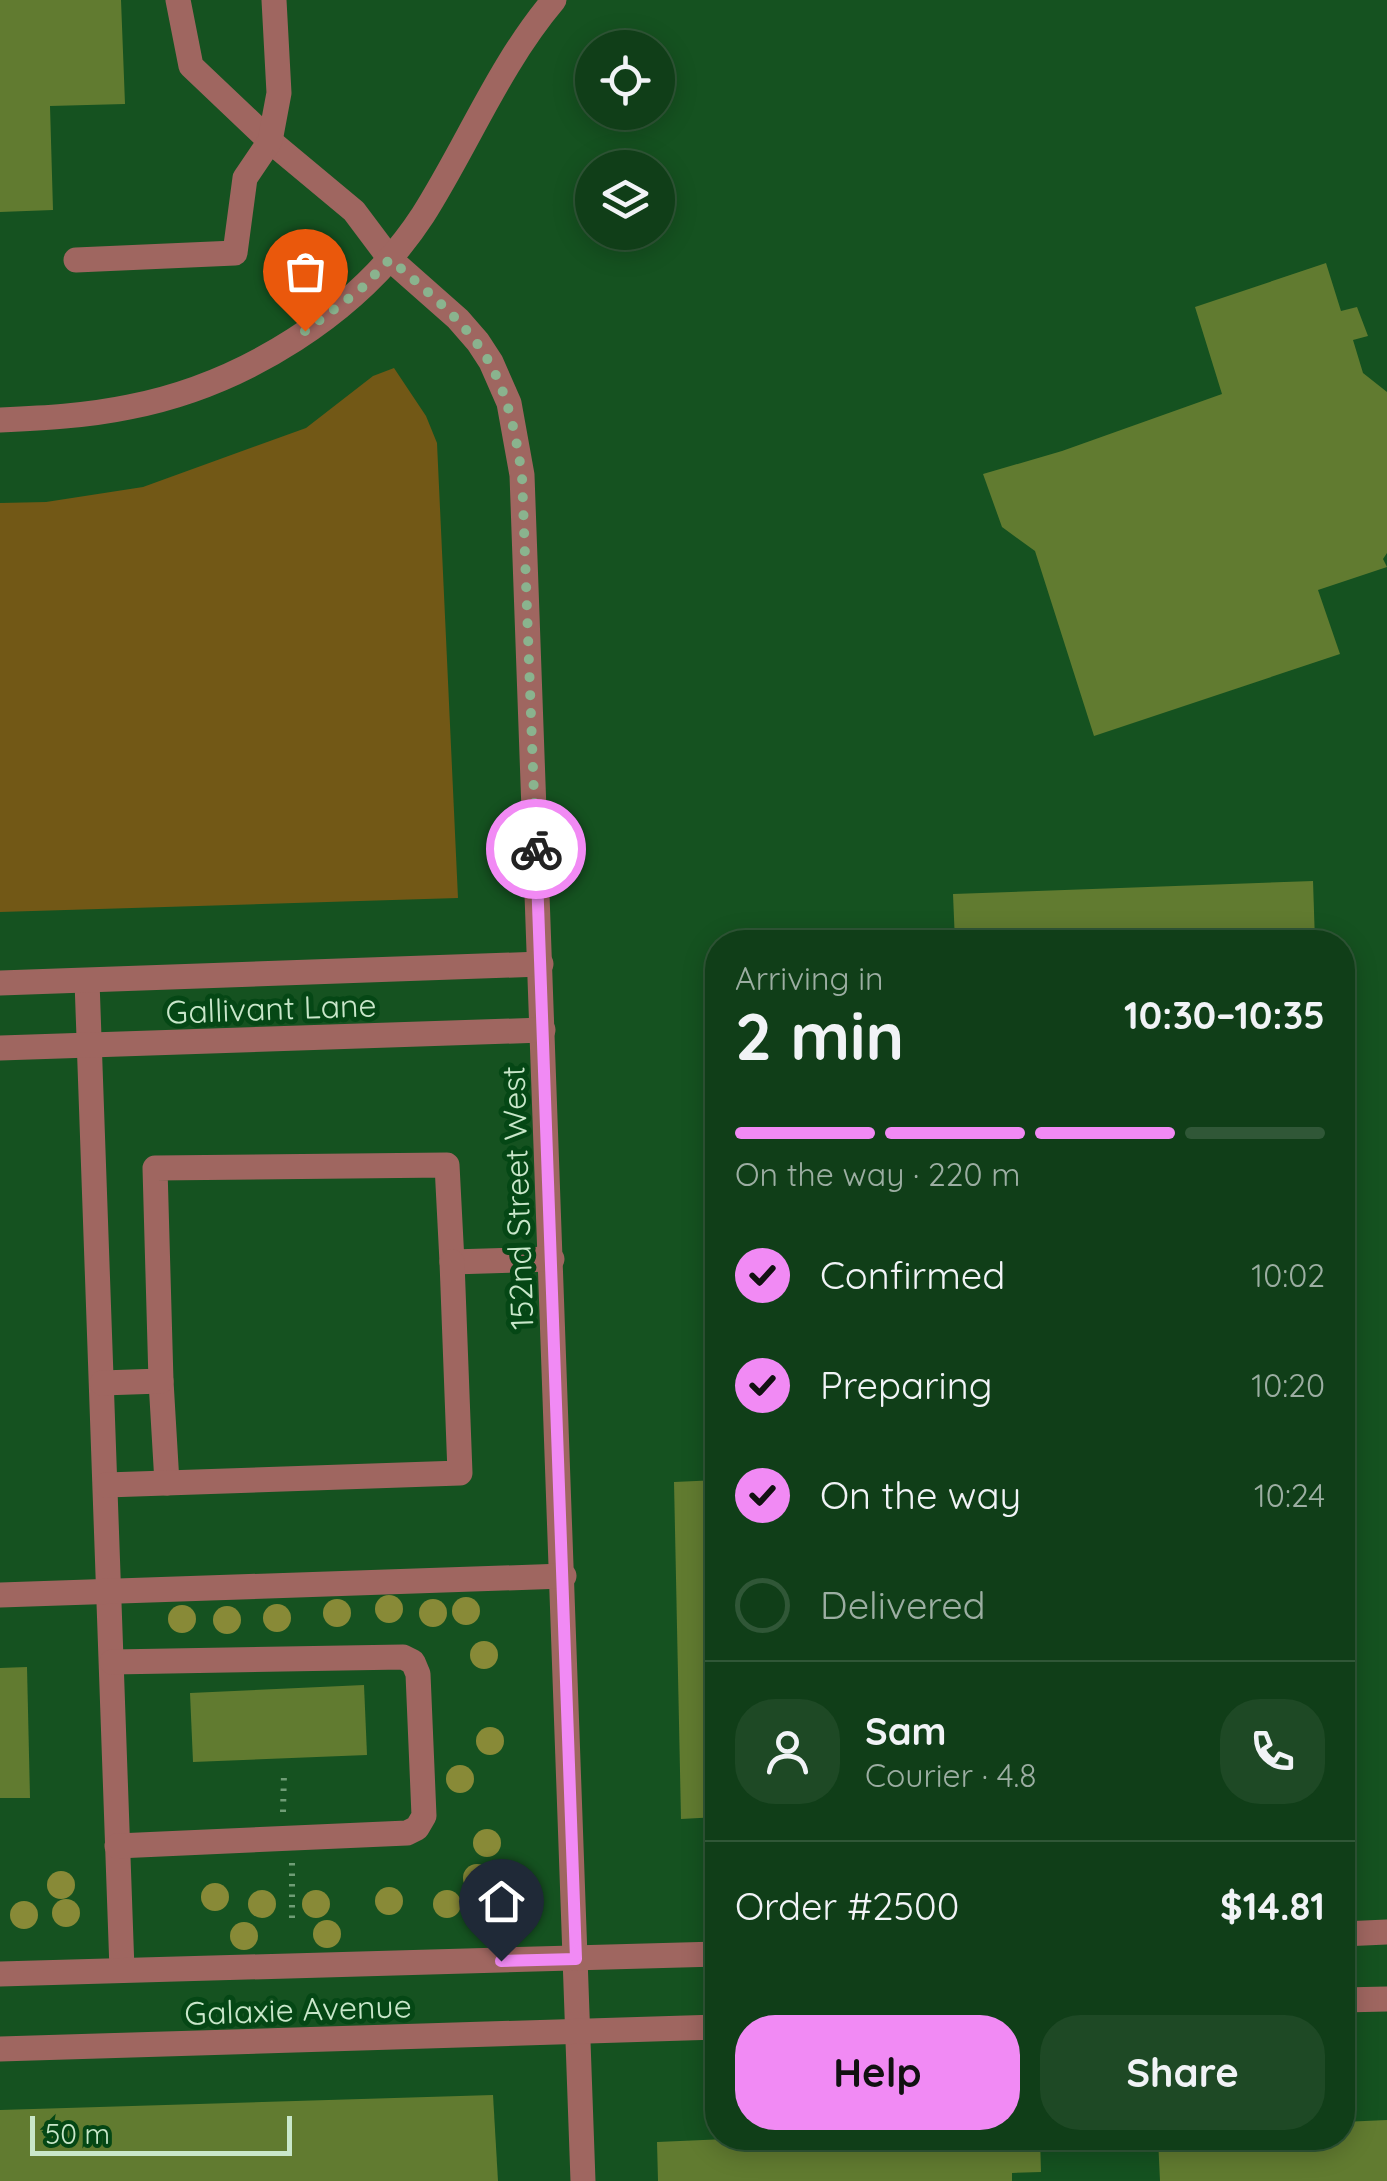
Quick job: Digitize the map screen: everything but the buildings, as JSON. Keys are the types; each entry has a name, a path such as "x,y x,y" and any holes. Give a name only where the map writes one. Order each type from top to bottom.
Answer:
{"street":[{"name":"152nd Street West","path":"178,0 191,66 354,211 390,259 458,319 478,342 500,381 516,427 522,476 544,1030 582,2181"},
{"path":"76,260 235,253 244,178 270,140 279,94 274,0"},
{"path":"0,420 97,413 167,398 211,383 280,348 330,314 390,259 422,216 511,59 554,0"},
{"name":"Gallivant Lane","path":"0,983 540,964"},
{"path":"86,981 122,1970"},
{"name":"Gallivant Lane","path":"0,1048 544,1030"},
{"path":"106,1485 167,1483 460,1473 447,1165 155,1168 167,1483"},
{"path":"452,1262 552,1259"},
{"path":"102,1383 161,1381"},
{"path":"0,1594 564,1576"},
{"path":"112,1662 403,1657 413,1662 418,1674 424,1816 417,1828 407,1833 118,1846"},
{"path":"1355,1933 1387,1932"},
{"name":"Galaxie Avenue","path":"0,1974 705,1954"},
{"path":"1355,2000 1387,1999"},
{"name":"Galaxie Avenue","path":"0,2050 705,2028"}],"shaded area":[{"path":"394,368 426,416 437,443 458,898 0,912 0,503 46,502 143,487 306,428 373,376"}],"way so far":[{"path":"305,331 360,290 390,259 458,319 492,362 516,427 522,476 536,849"}],"route":[{"path":"501,1961 576,1959 536,849"}]}
